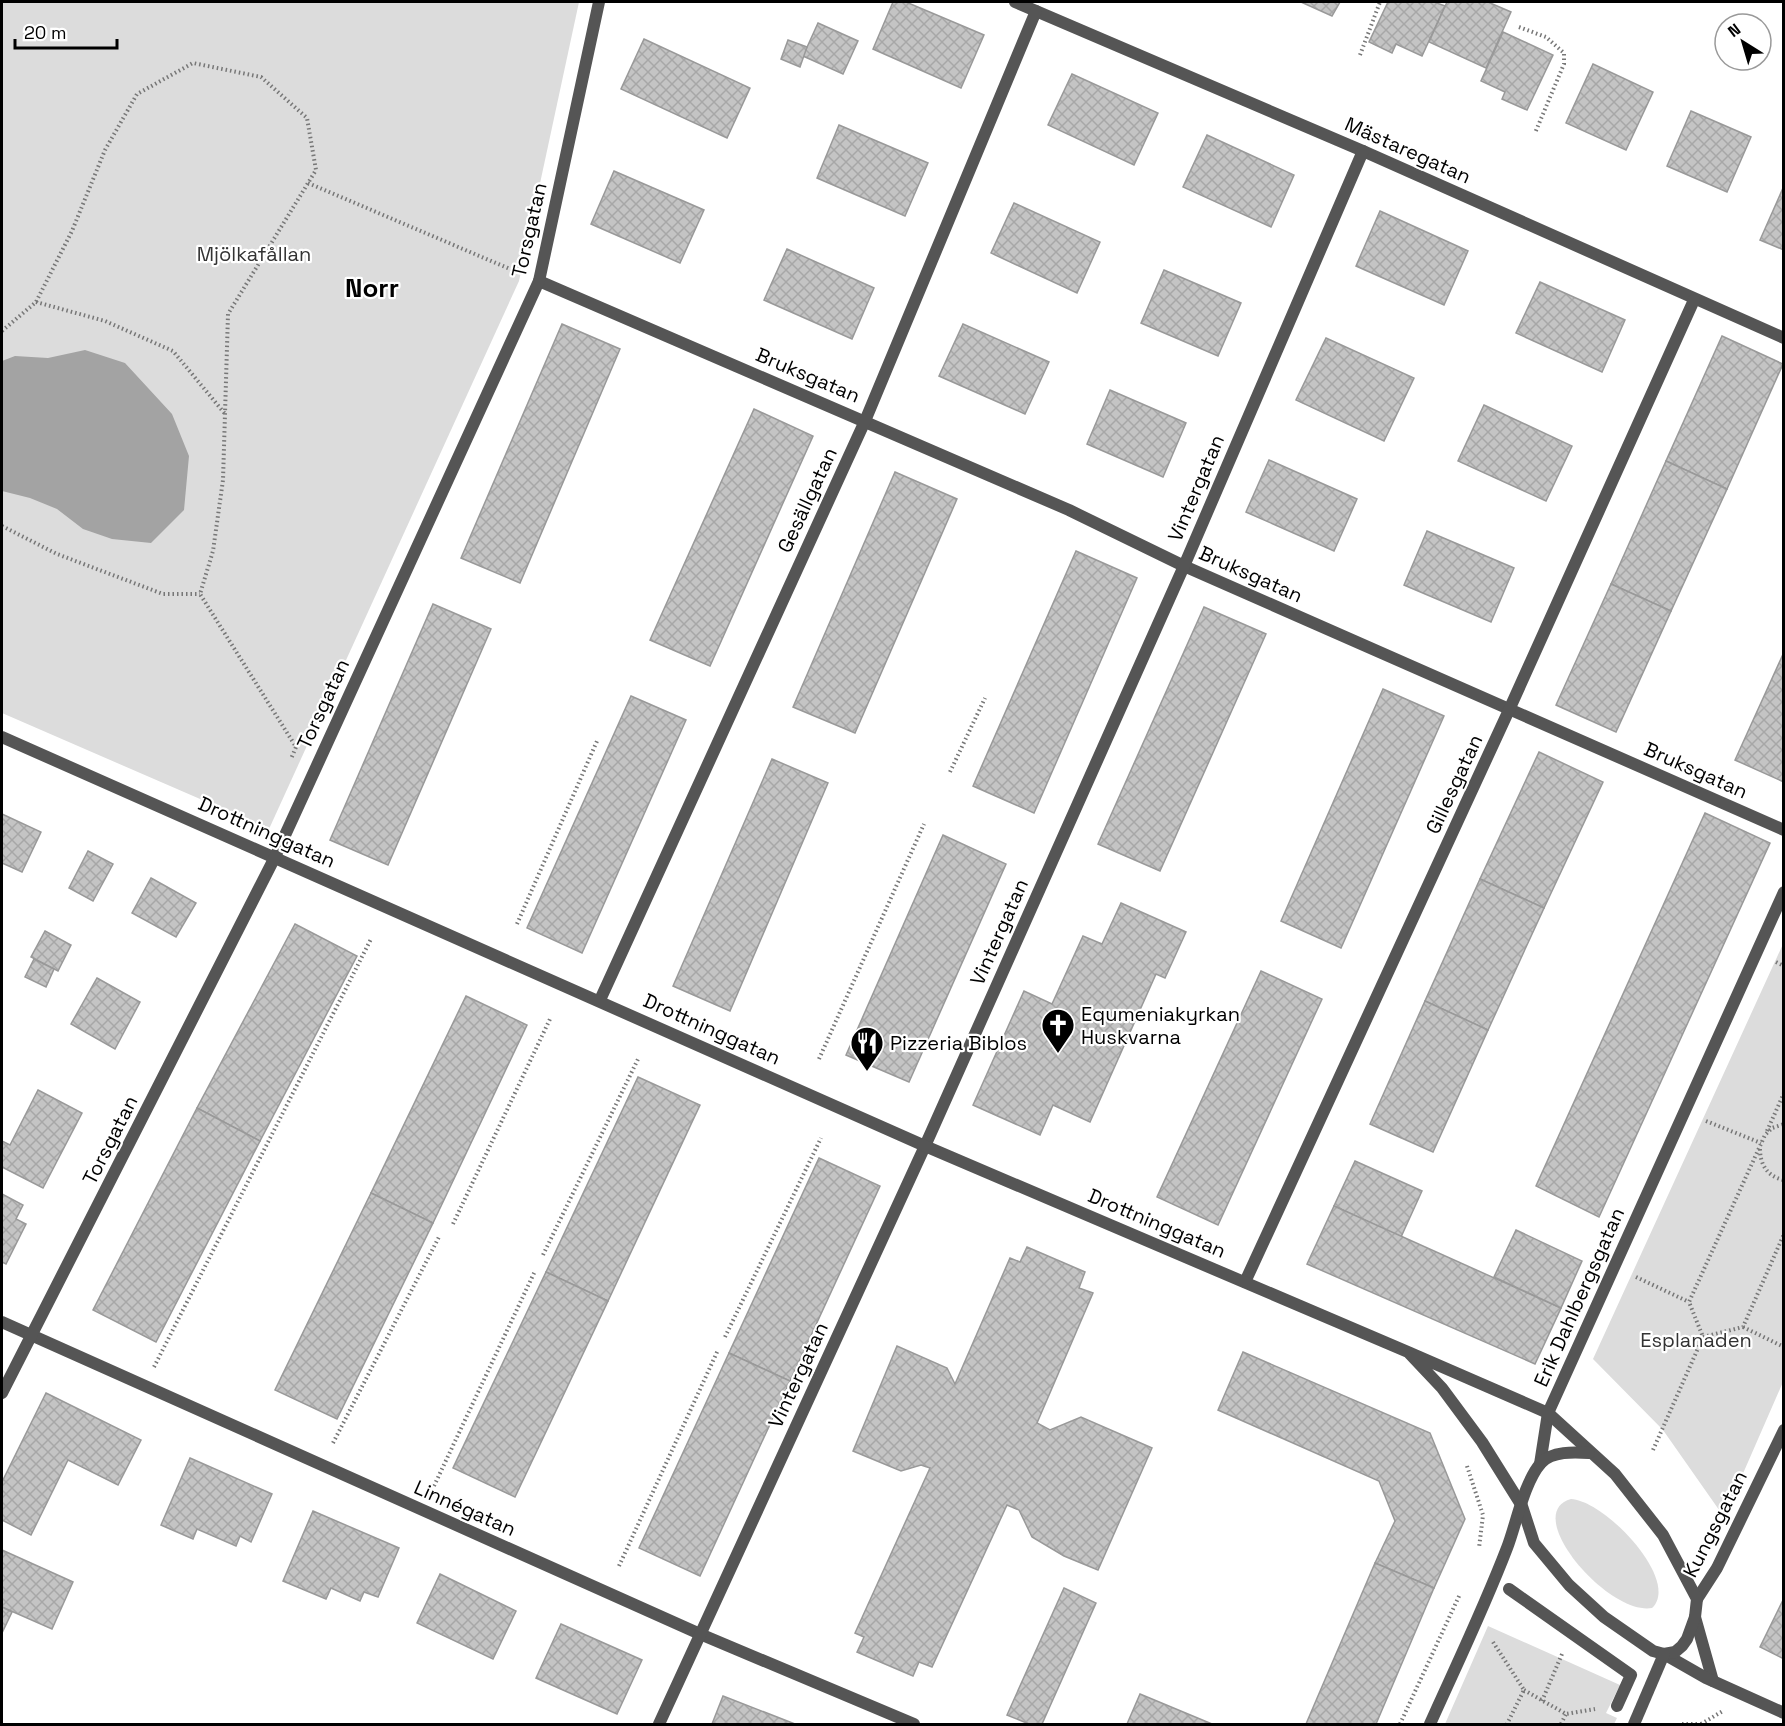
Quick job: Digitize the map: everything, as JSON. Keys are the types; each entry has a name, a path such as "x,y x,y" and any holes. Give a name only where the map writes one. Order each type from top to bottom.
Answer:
{"street":[{"name":"Torsgatan","path":"2,1393 275,857 539,281 599,2"},
{"name":"Mästaregatan","path":"1015,2 1363,151 1694,300 1784,338"},
{"name":"Gesällgatan","path":"600,1000 865,421 1036,11"},
{"name":"Vintergatan","path":"659,1725 925,1146 1184,566 1363,151"},
{"name":"Bruksgatan","path":"539,281 1069,510 1184,566 1784,830"},
{"name":"Gillesgatan","path":"1245,1282 1509,710 1694,300"},
{"name":"Drottninggatan","path":"2,737 600,1000 925,1146 1548,1413 1589,1453 1615,1474 1664,1535 1697,1599"},
{"name":"Erik Dahlbergsgatan","path":"1430,1725 1477,1622 1528,1486 1540,1464 1548,1413 1784,892"},
{"name":"Linnégatan","path":"2,1322 700,1634 914,1725"},
{"name":"Drottninggatan","path":"1408,1352 1442,1388 1469,1422 1522,1506 1534,1543 1576,1592 1604,1617 1653,1651 1664,1654 1713,1681 1784,1713"},
{"name":"Kungsgatan","path":"1664,1654 1675,1652 1687,1639 1695,1617 1697,1599 1718,1568 1784,1430"},
{"path":"1540,1464 1547,1458 1570,1452 1589,1453"},
{"path":"1509,1589 1631,1675 1617,1706"},
{"path":"1695,1617 1713,1681"},
{"path":"1634,1725 1664,1654"}],"path":[{"path":"1360,55 1380,2"},
{"path":"1519,27 1546,37 1564,53 1564,64 1535,133"},
{"path":"2,331 36,302 72,231 105,150 137,94 193,63 261,77 307,118 316,170 228,314 223,480 213,550 200,594 296,747 289,765"},
{"path":"308,183 539,281"},
{"path":"36,302 105,321 173,351 226,415"},
{"path":"2,526 57,554 163,594 200,594"},
{"path":"950,772 985,698"},
{"path":"517,924 597,741"},
{"path":"819,1059 924,824"},
{"path":"154,1367 371,939"},
{"path":"453,1224 550,1019"},
{"path":"543,1255 639,1057"},
{"path":"1689,1302 1784,1093"},
{"path":"1684,1113 1761,1143"},
{"path":"1765,1135 1772,1128 1784,1124"},
{"path":"725,1337 821,1138"},
{"path":"1761,1143 1760,1152 1764,1169 1771,1175 1784,1180"},
{"path":"1743,1327 1784,1234"},
{"path":"333,1443 440,1235"},
{"path":"1613,1267 1689,1302 1703,1337 1653,1450"},
{"path":"434,1486 535,1271"},
{"path":"1703,1337 1743,1327 1784,1347"},
{"path":"619,1566 718,1350"},
{"path":"1465,1459 1483,1515 1477,1552"},
{"path":"1400,1725 1462,1589"},
{"path":"1542,1701 1571,1632"},
{"path":"1493,1634 1492,1640 1524,1690 1542,1701 1566,1714 1617,1706"},
{"path":"1507,1725 1524,1690"},
{"path":"1561,1725 1566,1714"},
{"path":"1682,1725 1701,1724"}],"green space":[{"name":"Mjölkafållan","path":"2,2 579,2 519,281 269,829 2,713"},
{"name":"Esplanaden","path":"1783,944 1783,1382 1724,1517 1663,1430 1593,1359"},
{"path":"1571,1499 1586,1503 1602,1513 1636,1544 1656,1580 1658,1596 1652,1608 1634,1606 1614,1596 1594,1581 1576,1562 1563,1542 1556,1523 1558,1508"},
{"path":"1488,1626 1620,1685 1606,1713 1617,1718 1614,1724 1445,1724"}],"shaded area":[{"path":"85,350 125,363 172,414 189,456 184,510 151,543 112,539 83,529 57,509 30,498 2,491 2,361 15,356 48,358"}],"building":[{"path":"893,2 906,2 984,35 961,88 873,49"},
{"path":"1301,2 1340,2 1332,16"},
{"path":"1388,2 1434,2 1445,6 1422,56 1396,44 1392,53 1369,42"},
{"path":"1447,2 1488,2 1511,12 1486,68 1429,42"},
{"path":"818,23 858,41 843,74 803,56"},
{"path":"1503,32 1553,55 1527,110 1502,99 1505,92 1481,81"},
{"path":"644,39 750,88 727,138 621,89"},
{"path":"788,40 807,47 800,67 781,59"},
{"path":"1593,64 1653,92 1626,150 1566,123"},
{"path":"1072,74 1158,113 1134,165 1048,125"},
{"path":"1691,111 1751,137 1727,192 1667,166"},
{"path":"839,125 928,163 905,216 817,178"},
{"path":"1207,135 1294,175 1271,227 1183,187"},
{"path":"614,171 704,210 680,263 591,224"},
{"path":"1784,188 1784,250 1760,240"},
{"path":"1014,203 1100,242 1077,293 991,253"},
{"path":"1380,211 1468,251 1444,305 1356,266"},
{"path":"787,249 874,288 852,339 764,300"},
{"path":"1164,270 1241,303 1218,356 1141,323"},
{"path":"1540,282 1625,320 1602,372 1516,333"},
{"path":"562,324 620,349 520,583 461,558"},
{"path":"963,324 1049,362 1025,414 939,376"},
{"path":"1722,336 1783,364 1727,489 1666,461"},
{"path":"1326,338 1414,378 1384,441 1296,400"},
{"path":"1110,390 1186,423 1163,477 1087,444"},
{"path":"1484,405 1572,446 1546,501 1458,461"},
{"path":"754,409 813,436 710,666 650,640"},
{"path":"1269,460 1357,499 1334,551 1246,512"},
{"path":"1666,461 1727,489 1671,611 1611,584"},
{"path":"895,472 957,499 855,733 793,707"},
{"path":"1427,531 1514,568 1491,622 1404,585"},
{"path":"1076,551 1137,578 1034,813 973,786"},
{"path":"1611,584 1671,611 1616,732 1556,705"},
{"path":"433,604 491,629 388,865 330,840"},
{"path":"1204,607 1266,634 1160,871 1098,844"},
{"path":"1784,652 1784,782 1735,760"},
{"path":"1383,689 1444,716 1341,948 1281,921"},
{"path":"631,696 686,720 582,953 527,928"},
{"path":"1539,752 1603,782 1544,908 1480,879"},
{"path":"772,759 828,783 730,1011 673,986"},
{"path":"1705,813 1770,843 1599,1217 1536,1186"},
{"path":"2,814 41,832 22,872 2,863"},
{"path":"943,835 1006,864 909,1082 846,1055"},
{"path":"88,851 113,864 93,901 69,888"},
{"path":"151,878 196,903 176,937 132,913"},
{"path":"1480,879 1544,908 1488,1030 1425,1001"},
{"name":"Equmeniakyrkan Huskvarna","path":"1121,903 1186,932 1165,978 1156,974 1090,1122 1053,1105 1040,1135 973,1105 1024,991 1052,1004 1083,936 1102,944"},
{"path":"295,924 357,956 260,1141 197,1108"},
{"path":"45,931 71,945 58,971 31,957"},
{"path":"34,959 54,969 46,987 25,977"},
{"path":"1261,971 1322,999 1218,1225 1157,1197"},
{"path":"97,978 140,1002 115,1049 71,1024"},
{"path":"466,996 527,1025 433,1223 371,1193"},
{"path":"1425,1001 1488,1030 1433,1152 1370,1124"},
{"path":"638,1077 700,1105 608,1301 546,1272"},
{"path":"38,1090 82,1113 43,1188 2,1167 2,1141 10,1145"},
{"path":"197,1108 260,1141 156,1342 93,1310"},
{"path":"819,1158 880,1186 790,1381 729,1353"},
{"path":"1355,1161 1422,1191 1401,1237 1334,1206"},
{"path":"371,1193 433,1223 337,1419 275,1390"},
{"path":"2,1194 23,1205 16,1219 26,1224 6,1264 2,1262"},
{"path":"1334,1206 1561,1308 1535,1364 1307,1264"},
{"path":"1516,1230 1582,1261 1561,1308 1494,1277"},
{"path":"1027,1247 1085,1272 1079,1288 1093,1293 1037,1423 1050,1430 1081,1417 1152,1448 1098,1570 1064,1556 1032,1537 1019,1510 1007,1505 932,1667 919,1662 913,1676 857,1652 864,1637 855,1633 930,1468 921,1465 901,1471 853,1451 897,1346 947,1368 955,1384 1010,1258 1020,1262"},
{"path":"546,1272 608,1301 515,1497 453,1468"},
{"path":"1243,1352 1430,1433 1465,1519 1434,1588 1375,1563 1395,1521 1379,1481 1218,1410"},
{"path":"729,1353 790,1381 700,1576 639,1548"},
{"path":"46,1393 141,1440 118,1485 68,1460 31,1535 2,1520 2,1482"},
{"path":"190,1458 272,1494 251,1542 240,1536 236,1546 197,1529 193,1539 161,1525"},
{"path":"313,1511 399,1548 378,1597 364,1592 360,1601 331,1588 326,1599 283,1581"},
{"path":"2,1550 73,1582 52,1629 2,1607"},
{"path":"1375,1563 1434,1588 1376,1724 1306,1724"},
{"path":"440,1574 516,1611 493,1659 417,1623"},
{"path":"1064,1588 1096,1603 1042,1724 1029,1724 1007,1715"},
{"path":"1784,1598 1784,1659 1760,1647"},
{"path":"2,1607 12,1612 2,1633"},
{"path":"561,1624 642,1660 617,1714 536,1678"},
{"path":"1140,1694 1212,1724 1127,1724"},
{"path":"723,1696 795,1724 712,1724"}],"place":[{"name":"Equmeniakyrkan Huskvarna","path":"1058,1054"},
{"name":"Pizzeria Biblos","path":"867,1072"}],"district":[{"name":"Norr","path":"372,288"}]}
